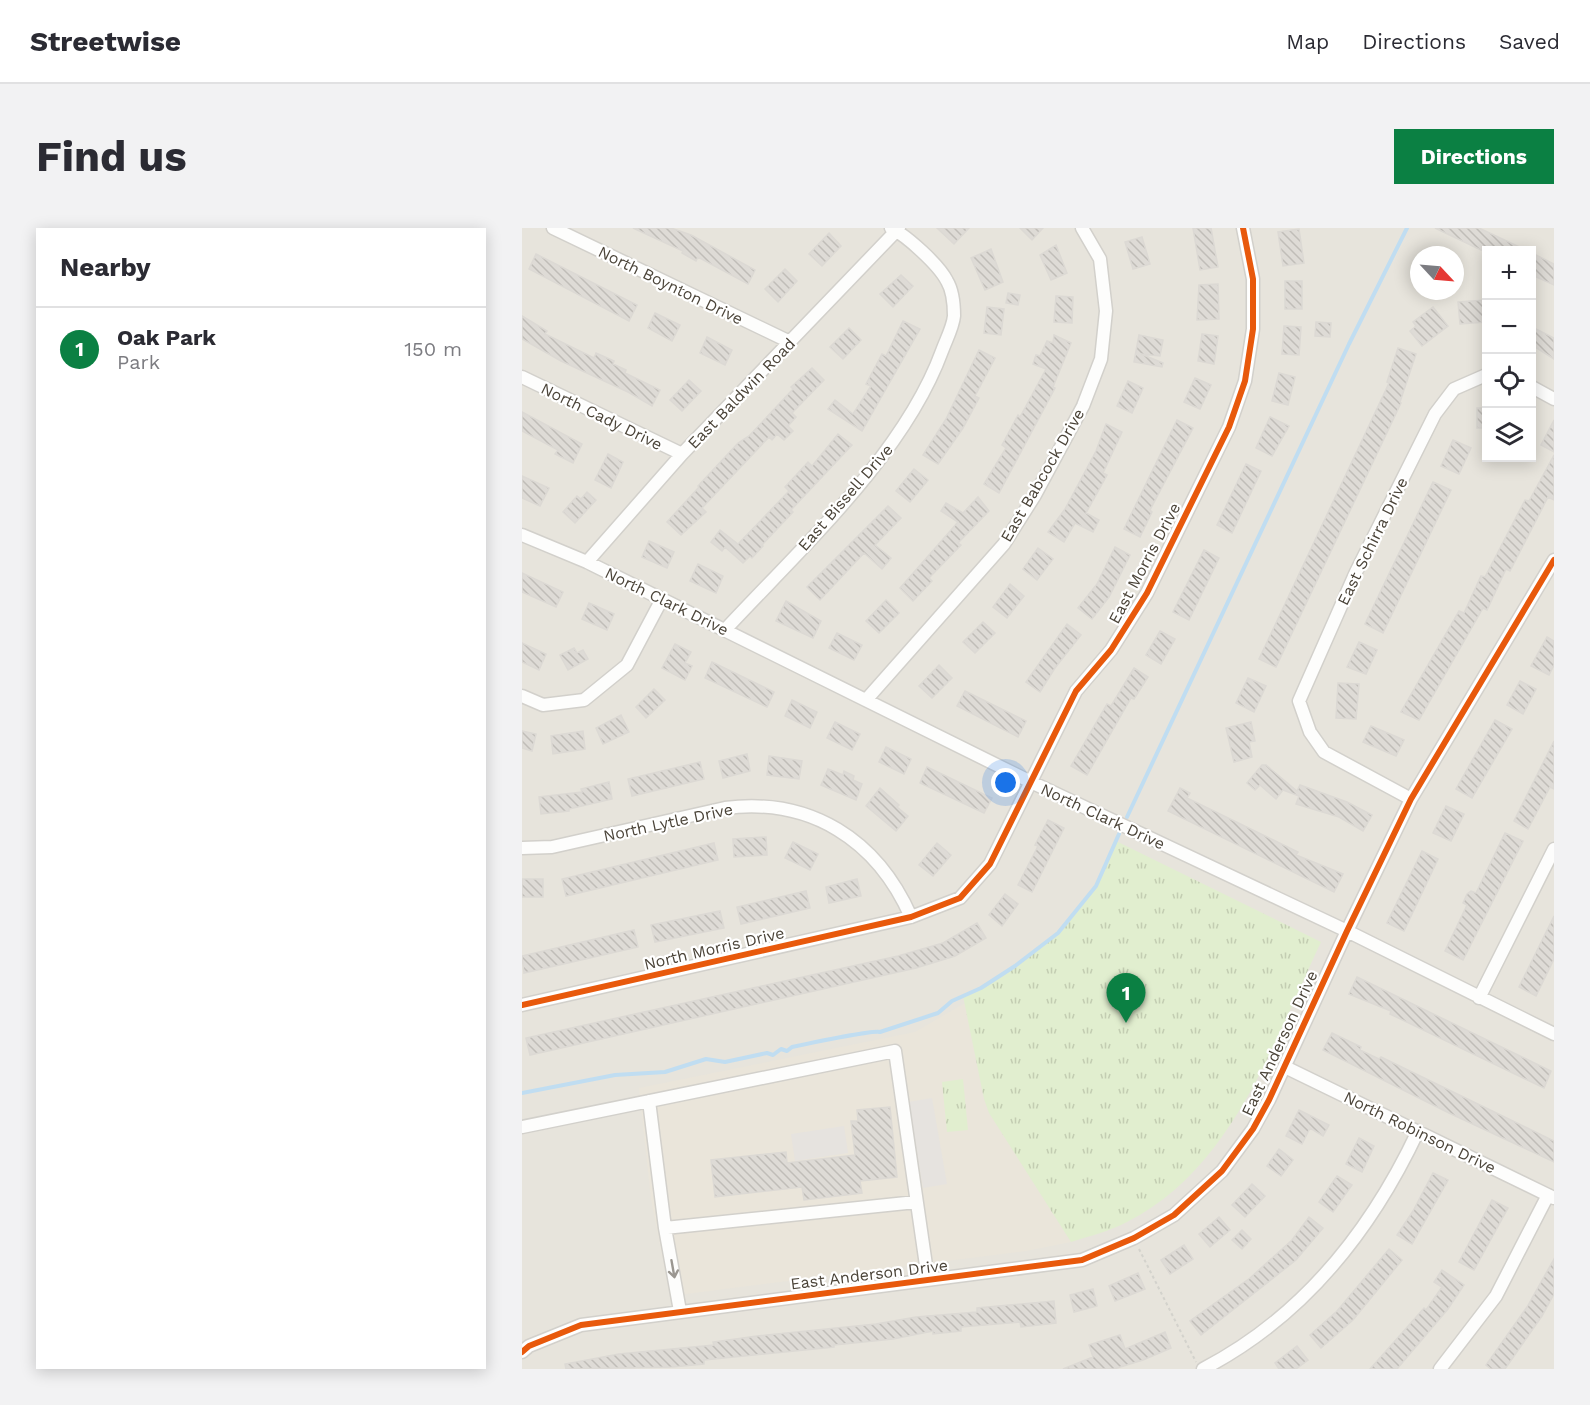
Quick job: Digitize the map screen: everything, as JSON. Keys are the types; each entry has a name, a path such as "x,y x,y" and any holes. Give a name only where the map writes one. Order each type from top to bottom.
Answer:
{"street":[{"name":"North Boynton Drive","path":"553,228 790,342"},
{"name":"East Babcock Drive","path":"866,700 984,569 1019,521 1083,406 1101,359 1106,311 1100,259 1082,228"},
{"name":"East Morris Drive","path":"911,917 960,898 990,864 1076,691 1111,650 1147,593 1234,414 1245,381 1253,329 1253,279 1243,228"},
{"name":"East Baldwin Road","path":"587,562 682,454 895,229"},
{"name":"East Bissell Drive","path":"725,630 869,474 904,426 937,363 954,319 953,299 947,280 924,254 895,229"},
{"name":"North Cady Drive","path":"522,377 682,454"},
{"name":"East Schirra Drive","path":"1411,799 1324,752 1310,732 1299,701 1308,674 1356,572 1435,414 1454,389 1482,377"},
{"path":"1536,389 1554,399"},
{"name":"North Clark Drive","path":"522,535 587,562 1031,782 1347,931 1554,1034"},
{"name":"East Anderson Drive","path":"522,1352 529,1346 580,1325 928,1279 1058,1265 1082,1260 1134,1238 1174,1215 1222,1171 1261,1116 1411,799 1554,560"},
{"path":"522,696 543,705 584,700 627,665 662,599"},
{"name":"North Lytle Drive","path":"522,848 552,847 725,808 755,806 789,810 837,829 867,851 890,876 911,917"},
{"path":"1479,998 1554,849"},
{"name":"North Morris Drive","path":"522,1005 911,917"},
{"path":"522,1127 895,1051 928,1279"},
{"name":"North Robinson Drive","path":"1285,1067 1551,1197"},
{"path":"648,1101 665,1228 680,1311"},
{"path":"1204,1368 1263,1333 1319,1282 1371,1218 1399,1172 1418,1131"},
{"path":"1440,1369 1496,1296 1551,1197"},
{"path":"665,1228 916,1202"}],"path":[{"path":"1134,1238 1196,1362 1204,1368"}],"shaded area":[{"path":"522,228 1554,228 1554,1369 522,1369"},
{"path":"965,1003 984,1099 989,1113 1071,1242 1026,1251 670,1296 651,1199 639,1088 915,1032"},
{"path":"932,1098 947,1184 923,1188 908,1102"},
{"path":"844,1126 848,1153 795,1161 791,1134"}],"green space":[{"path":"1116,841 1321,942 1246,1100 1222,1136 1195,1170 1164,1199 1127,1222 1071,1242 989,1113 984,1099 963,996 1019,964 1068,921 1098,883"},
{"path":"963,1079 968,1130 947,1132 942,1082"}],"building":[{"path":"633,228 671,228 691,235 755,270 748,284 698,257 696,261 682,253 683,251"},
{"path":"937,228 969,228 954,244"},
{"path":"1020,228 1043,228 1032,240"},
{"path":"1193,228 1211,228 1218,267 1200,270"},
{"path":"1435,228 1479,228 1517,246 1482,246 1481,250"},
{"path":"1299,229 1304,263 1283,266 1278,232"},
{"path":"829,233 841,246 822,266 809,254"},
{"path":"1142,237 1150,264 1133,269 1125,242"},
{"path":"1056,245 1067,273 1051,280 1040,255"},
{"path":"991,249 1003,282 985,290 971,258"},
{"path":"536,254 637,305 629,321 529,269"},
{"path":"1536,255 1554,264 1554,285 1536,277"},
{"path":"785,269 797,281 778,302 765,289"},
{"path":"901,275 913,286 893,307 880,294"},
{"path":"1285,281 1302,281 1302,309 1285,309"},
{"path":"1218,284 1219,319 1197,320 1199,285"},
{"path":"1008,293 1020,295 1018,305 1006,303"},
{"path":"1056,296 1073,297 1072,323 1054,322"},
{"path":"1482,300 1482,322 1460,324 1458,302"},
{"path":"987,307 1004,309 1001,335 984,333"},
{"path":"1433,307 1448,326 1422,346 1410,331 1416,326 1413,322"},
{"path":"655,313 680,325 672,341 648,328"},
{"path":"522,316 547,331 545,334 594,358 596,353 614,361 613,364 626,370 625,373 660,390 652,406 522,339"},
{"path":"903,321 920,329 862,431 828,409 835,400 853,414 871,386 866,384 882,354 886,356"},
{"path":"1316,322 1331,323 1330,337 1315,336"},
{"path":"1284,326 1301,327 1299,355 1282,354"},
{"path":"849,328 861,340 843,359 830,347"},
{"path":"1536,329 1554,338 1554,359 1536,348"},
{"path":"1202,334 1218,336 1214,364 1198,361"},
{"path":"1054,335 1071,343 1053,387 1055,388 999,493 984,484 1006,448 1002,445 1018,415 1020,417 1046,369 1033,364 1036,355 1040,356 1047,341 1053,343"},
{"path":"1139,335 1163,340 1160,356 1141,354 1163,363 1162,367 1134,362"},
{"path":"707,337 732,350 725,365 700,353"},
{"path":"1398,348 1416,354 1401,403 1276,667 1259,659 1389,383 1387,382"},
{"path":"979,350 995,358 975,396 979,398 963,428 938,464 923,455 946,419"},
{"path":"812,368 824,380 792,413 796,417 788,426 793,431 784,440 777,434 772,440 769,437 702,508 706,512 681,535 667,522 738,443 749,436 793,389 791,387"},
{"path":"1279,373 1295,377 1288,405 1272,401"},
{"path":"1195,378 1211,385 1200,409 1184,402"},
{"path":"689,380 701,391 682,411 670,400"},
{"path":"1128,381 1143,388 1132,413 1117,406"},
{"path":"1477,408 1482,408 1482,428 1477,428"},
{"path":"522,412 582,444 573,463 555,454 558,450 522,431"},
{"path":"1270,417 1289,426 1272,456 1256,448"},
{"path":"1177,420 1193,428 1150,510 1152,512 1140,537 1124,529"},
{"path":"1554,420 1554,452 1541,445"},
{"path":"1106,424 1122,432 1103,473 1107,475 1086,513 1099,520 1093,532 1075,523 1064,542 1048,532 1065,509 1096,451"},
{"path":"838,434 852,445 791,510 793,512 752,558 750,556 743,563 725,547 722,551 711,542 720,530 738,544 789,491 785,487 808,462 812,466"},
{"path":"1453,440 1471,448 1459,474 1441,466"},
{"path":"608,454 623,462 611,488 595,480"},
{"path":"1554,455 1554,500 1548,497 1510,571 1506,569 1487,610 1483,608 1419,720 1401,712 1459,611 1464,613 1481,576 1485,577 1525,500 1529,501"},
{"path":"1246,464 1261,471 1232,533 1217,525"},
{"path":"914,469 928,480 910,502 896,491"},
{"path":"522,476 549,488 540,506 522,498"},
{"path":"1433,482 1451,490 1383,633 1365,624"},
{"path":"587,492 596,500 575,523 563,512 577,496 581,499"},
{"path":"978,497 989,511 958,543 961,545 929,578 932,581 913,601 900,588 958,522 941,511 946,503 963,513"},
{"path":"888,506 901,518 875,545 891,558 882,569 864,553 820,600 807,587"},
{"path":"649,541 674,552 667,568 642,557"},
{"path":"1115,547 1130,555 1109,597 1092,619 1078,608 1097,584"},
{"path":"1038,548 1053,559 1037,580 1023,569"},
{"path":"1204,550 1219,558 1189,620 1173,612"},
{"path":"698,564 723,576 716,593 690,581"},
{"path":"522,573 563,592 556,607 522,592"},
{"path":"1010,584 1024,596 1007,618 993,607"},
{"path":"886,600 899,613 879,633 866,621"},
{"path":"786,601 821,621 813,638 776,621"},
{"path":"589,603 614,614 607,630 582,619"},
{"path":"983,622 995,633 975,653 963,642"},
{"path":"1067,624 1081,635 1055,668 1040,692 1026,682"},
{"path":"1160,631 1175,639 1161,664 1146,655"},
{"path":"837,633 862,645 854,660 829,648"},
{"path":"1547,637 1554,641 1554,665 1549,675 1531,666"},
{"path":"1359,642 1377,650 1366,674 1347,667"},
{"path":"522,643 546,654 539,670 522,662"},
{"path":"675,644 691,652 685,663 692,666 685,680 662,668"},
{"path":"574,648 577,653 583,650 588,659 568,670 560,655"},
{"path":"712,662 774,692 767,707 705,678"},
{"path":"939,665 952,678 932,698 919,686"},
{"path":"1134,668 1148,677 1134,699 1131,698 1087,775 1071,766 1107,704 1111,706"},
{"path":"1248,678 1266,686 1254,712 1236,703"},
{"path":"1520,681 1536,689 1523,714 1507,705"},
{"path":"1338,683 1359,684 1356,719 1336,718"},
{"path":"654,689 665,700 646,718 636,707"},
{"path":"965,691 1026,721 1018,737 957,706"},
{"path":"792,700 817,712 810,728 785,716"},
{"path":"621,715 629,732 603,744 596,728"},
{"path":"1495,720 1512,729 1472,798 1456,789"},
{"path":"835,722 860,734 852,750 827,738"},
{"path":"1251,722 1255,741 1249,742 1252,757 1234,762 1226,728"},
{"path":"1371,726 1404,740 1396,756 1363,742"},
{"path":"522,731 536,734 532,751 522,748"},
{"path":"583,731 585,749 553,754 551,736"},
{"path":"1554,741 1554,789 1550,787 1528,829 1514,821"},
{"path":"886,747 911,759 904,774 879,762"},
{"path":"747,754 750,771 723,778 719,761"},
{"path":"769,756 802,761 799,779 767,775"},
{"path":"700,762 704,779 632,796 628,779"},
{"path":"1262,765 1266,765 1297,791 1300,785 1347,802 1372,815 1363,831 1339,817 1296,804 1299,796 1283,790 1276,799 1260,785 1255,790 1247,783"},
{"path":"927,767 992,798 984,813 920,783"},
{"path":"828,769 843,775 844,771 854,776 853,780 862,784 856,800 821,785"},
{"path":"609,782 612,799 569,809 569,811 541,814 539,797 582,792 581,789"},
{"path":"880,788 908,816 896,831 866,806"},
{"path":"1180,788 1190,793 1187,798 1298,852 1296,855 1343,874 1334,892 1168,811"},
{"path":"1446,806 1464,814 1451,841 1433,833"},
{"path":"1048,820 1064,828 1032,892 1018,885 1038,846 1035,845"},
{"path":"1505,833 1523,841 1463,960 1445,951 1467,905 1463,903 1467,894 1471,891 1476,893"},
{"path":"766,837 767,855 734,857 733,839"},
{"path":"793,842 818,854 810,870 785,858"},
{"path":"714,843 718,860 566,896 562,879"},
{"path":"937,843 951,855 933,876 919,865"},
{"path":"1422,851 1438,859 1404,931 1387,923"},
{"path":"522,879 543,879 543,897 522,897"},
{"path":"857,879 861,896 829,903 826,887"},
{"path":"806,891 810,908 741,924 737,907"},
{"path":"1005,894 1018,904 1002,926 989,915"},
{"path":"720,911 724,928 655,942 651,925"},
{"path":"1554,916 1554,959 1536,996 1519,987"},
{"path":"977,923 986,938 955,956 916,968 530,1055 526,1038 898,956 943,943"},
{"path":"634,930 638,947 524,973 522,956"},
{"path":"1357,977 1551,1071 1544,1088 1390,1014 1391,1011 1349,994"},
{"path":"1332,1033 1361,1047 1360,1050 1379,1059 1381,1057 1554,1141 1554,1162 1323,1050"},
{"path":"890,1107 897,1177 860,1181 862,1193 804,1200 802,1187 715,1197 711,1160 786,1152 787,1163 855,1155 851,1121 858,1121 857,1110"},
{"path":"1299,1110 1329,1125 1323,1136 1310,1128 1302,1144 1286,1136"},
{"path":"1359,1138 1374,1146 1362,1172 1346,1164"},
{"path":"1279,1149 1293,1160 1281,1176 1267,1166"},
{"path":"1433,1173 1448,1180 1412,1244 1397,1235"},
{"path":"1337,1176 1352,1185 1333,1212 1319,1202"},
{"path":"1252,1184 1265,1196 1245,1217 1232,1205"},
{"path":"1492,1200 1508,1208 1474,1270 1459,1262"},
{"path":"1219,1217 1230,1230 1210,1247 1199,1234"},
{"path":"1309,1217 1323,1228 1296,1260 1201,1335 1190,1321 1250,1278 1292,1240"},
{"path":"1242,1230 1251,1239 1242,1249 1232,1240"},
{"path":"1184,1245 1193,1259 1170,1274 1161,1260"},
{"path":"1389,1249 1402,1260 1353,1320 1321,1348 1310,1335 1337,1311"},
{"path":"1554,1259 1554,1294 1542,1316 1505,1369 1491,1369 1486,1365 1527,1307"},
{"path":"1442,1270 1464,1285 1448,1309 1397,1369 1370,1369 1424,1308 1426,1310 1442,1287 1434,1282"},
{"path":"1138,1273 1145,1289 1115,1301 1109,1286"},
{"path":"1093,1289 1097,1306 1074,1312 1070,1295"},
{"path":"1054,1301 1056,1323 1021,1327 1020,1322 961,1327 961,1331 933,1334 933,1331 893,1339 834,1345 834,1347 704,1360 704,1364 672,1367 566,1369 565,1364 619,1354 714,1345 713,1342 757,1336 977,1312 977,1308"},
{"path":"1165,1332 1171,1348 1143,1360 1114,1369 1063,1369 1093,1357 1089,1345 1120,1335 1125,1349"},
{"path":"1297,1346 1308,1360 1296,1369 1279,1369 1275,1363"}],"waterway":[{"path":"1127,817 1349,344 1407,228"},
{"path":"522,1093 615,1075 665,1072 706,1059 725,1062 767,1053 773,1055 781,1049 787,1051 792,1047 811,1043 880,1032 938,1013 952,1001 981,988 1015,966 1058,933 1096,886 1119,834"}],"cycle path":[{"path":"522,1005 911,917 960,898 990,864 1076,691 1111,650 1147,593 1229,427 1245,381 1253,329 1253,279 1243,228"},
{"path":"522,1352 529,1346 581,1325 1082,1260 1134,1238 1174,1215 1222,1171 1253,1129 1269,1100 1411,799 1554,560"}],"place":[{"name":"Oak Park","path":"1126,1023"}]}
